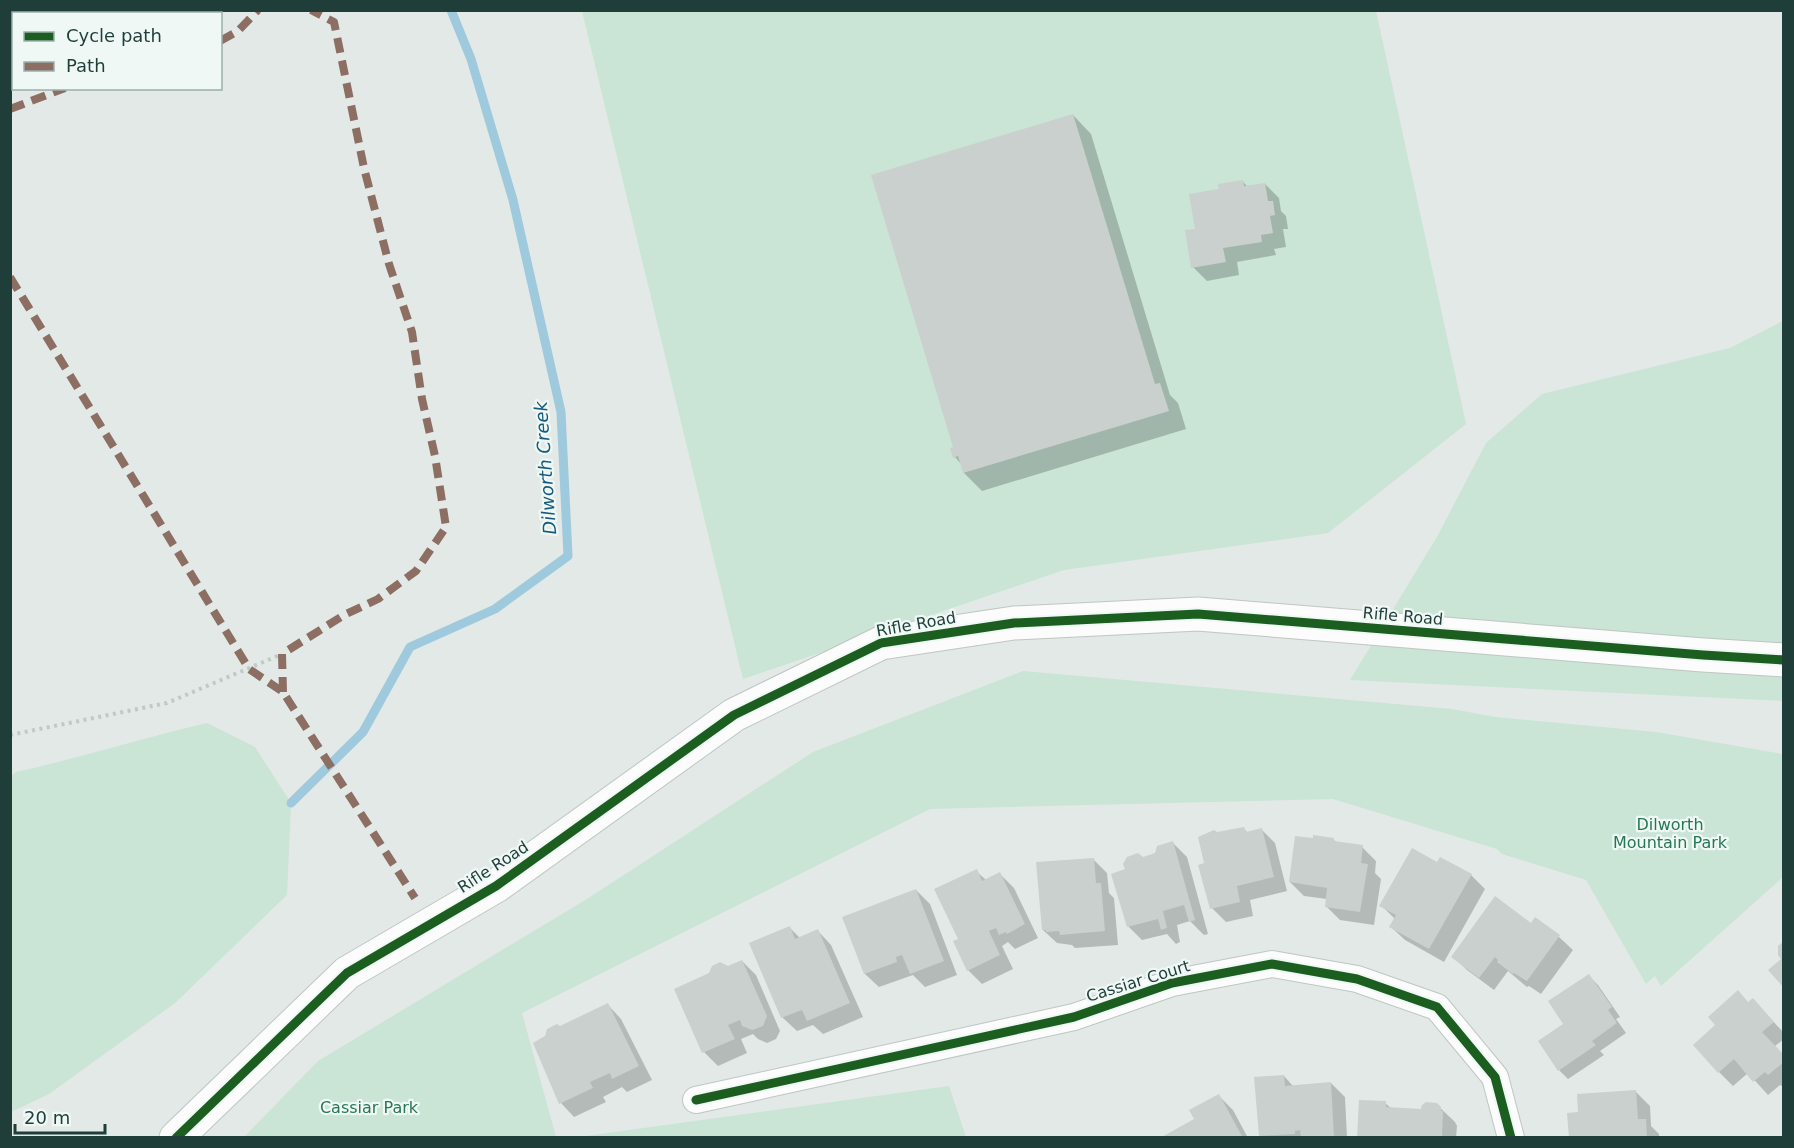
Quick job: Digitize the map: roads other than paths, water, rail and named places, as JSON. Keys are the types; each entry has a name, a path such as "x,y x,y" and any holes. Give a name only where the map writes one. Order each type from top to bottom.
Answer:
{"street":[{"name":"Rifle Road","path":"176,1137 347,973 496,886 734,714 881,643 1014,623 1198,614 1703,656 1784,660"},
{"name":"Cassiar Court","path":"696,1100 1074,1017 1172,983 1272,964 1357,980 1437,1007 1495,1077 1511,1137"}],"waterway":[{"name":"Dilworth Creek","path":"291,803 363,732 410,647 495,609 568,556 561,412 513,200 471,59 451,10"}],"park label":[{"name":"Dilworth Mountain Park","path":"1670,833"},
{"name":"Cassiar Park","path":"369,1107"}]}
